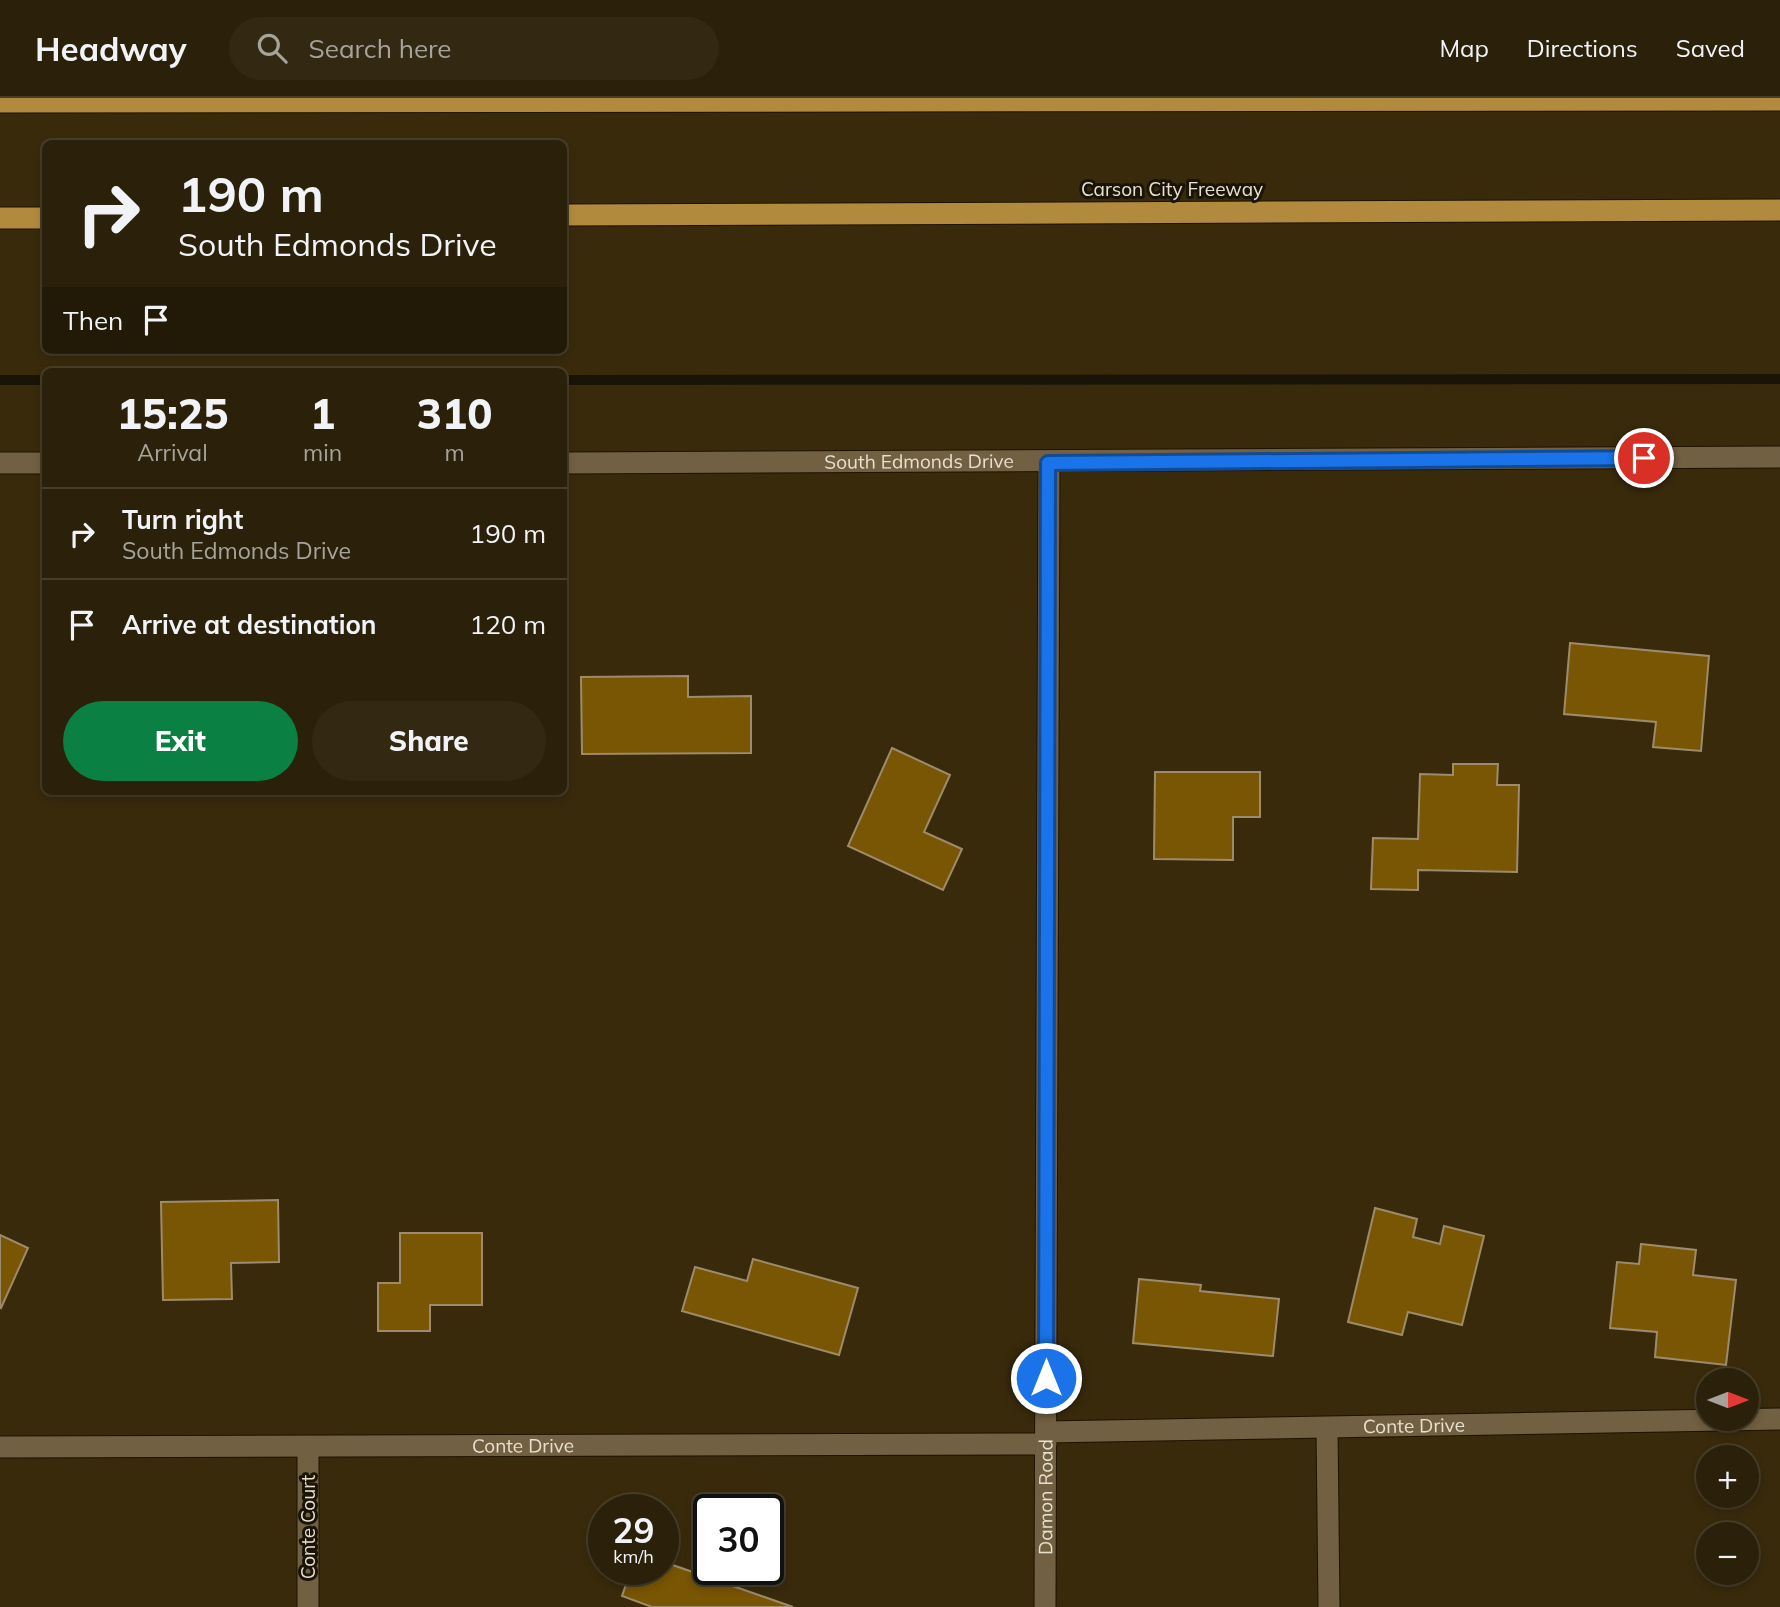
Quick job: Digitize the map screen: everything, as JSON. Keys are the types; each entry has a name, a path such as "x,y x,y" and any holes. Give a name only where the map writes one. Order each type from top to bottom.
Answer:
{"highway":[{"path":"0,102 1780,100"},
{"name":"Carson City Freeway","path":"567,215 1780,211"},
{"path":"0,218 42,218"}],"street":[{"name":"South Edmonds Drive","path":"567,463 1048,463 1780,457"},
{"path":"0,463 42,463"},
{"name":"Damon Road","path":"1045,1607 1048,463"},
{"name":"Conte Drive","path":"0,1447 308,1448 1046,1438 1327,1428 1780,1419"},
{"path":"1327,1428 1329,1607"},
{"name":"Conte Court","path":"308,1448 309,1607"}],"building":[{"path":"1570,643 1709,656 1701,751 1653,747 1656,722 1564,714"},
{"path":"688,676 688,697 751,696 751,753 582,754 581,677"},
{"path":"892,748 950,775 924,832 962,849 943,890 848,846"},
{"path":"1453,764 1498,764 1497,785 1519,785 1517,872 1418,870 1418,890 1371,889 1373,838 1418,839 1420,774 1453,775"},
{"path":"1155,772 1260,772 1260,817 1233,817 1233,860 1154,859"},
{"path":"278,1200 279,1262 231,1263 232,1299 163,1300 161,1202"},
{"path":"1375,1208 1417,1219 1413,1237 1440,1244 1444,1226 1484,1236 1462,1325 1408,1312 1402,1335 1348,1322"},
{"path":"400,1233 482,1233 482,1305 430,1305 430,1331 378,1331 378,1283 400,1283"},
{"path":"0,1235 28,1248 1,1308 0,1307"},
{"path":"1641,1244 1696,1250 1693,1275 1736,1280 1726,1365 1655,1357 1657,1332 1610,1328 1617,1262 1639,1264"},
{"path":"753,1259 858,1288 839,1355 682,1311 695,1267 747,1281"},
{"path":"1139,1279 1201,1285 1200,1291 1279,1299 1273,1356 1133,1343"},
{"path":"679,1567 693,1572 693,1585 730,1585 793,1607 652,1607 622,1596 626,1585 679,1585"}],"waterway":[{"path":"567,380 1780,379"},
{"path":"0,380 42,380"}],"route":[{"path":"1046,1378 1048,463 1644,458"}]}
